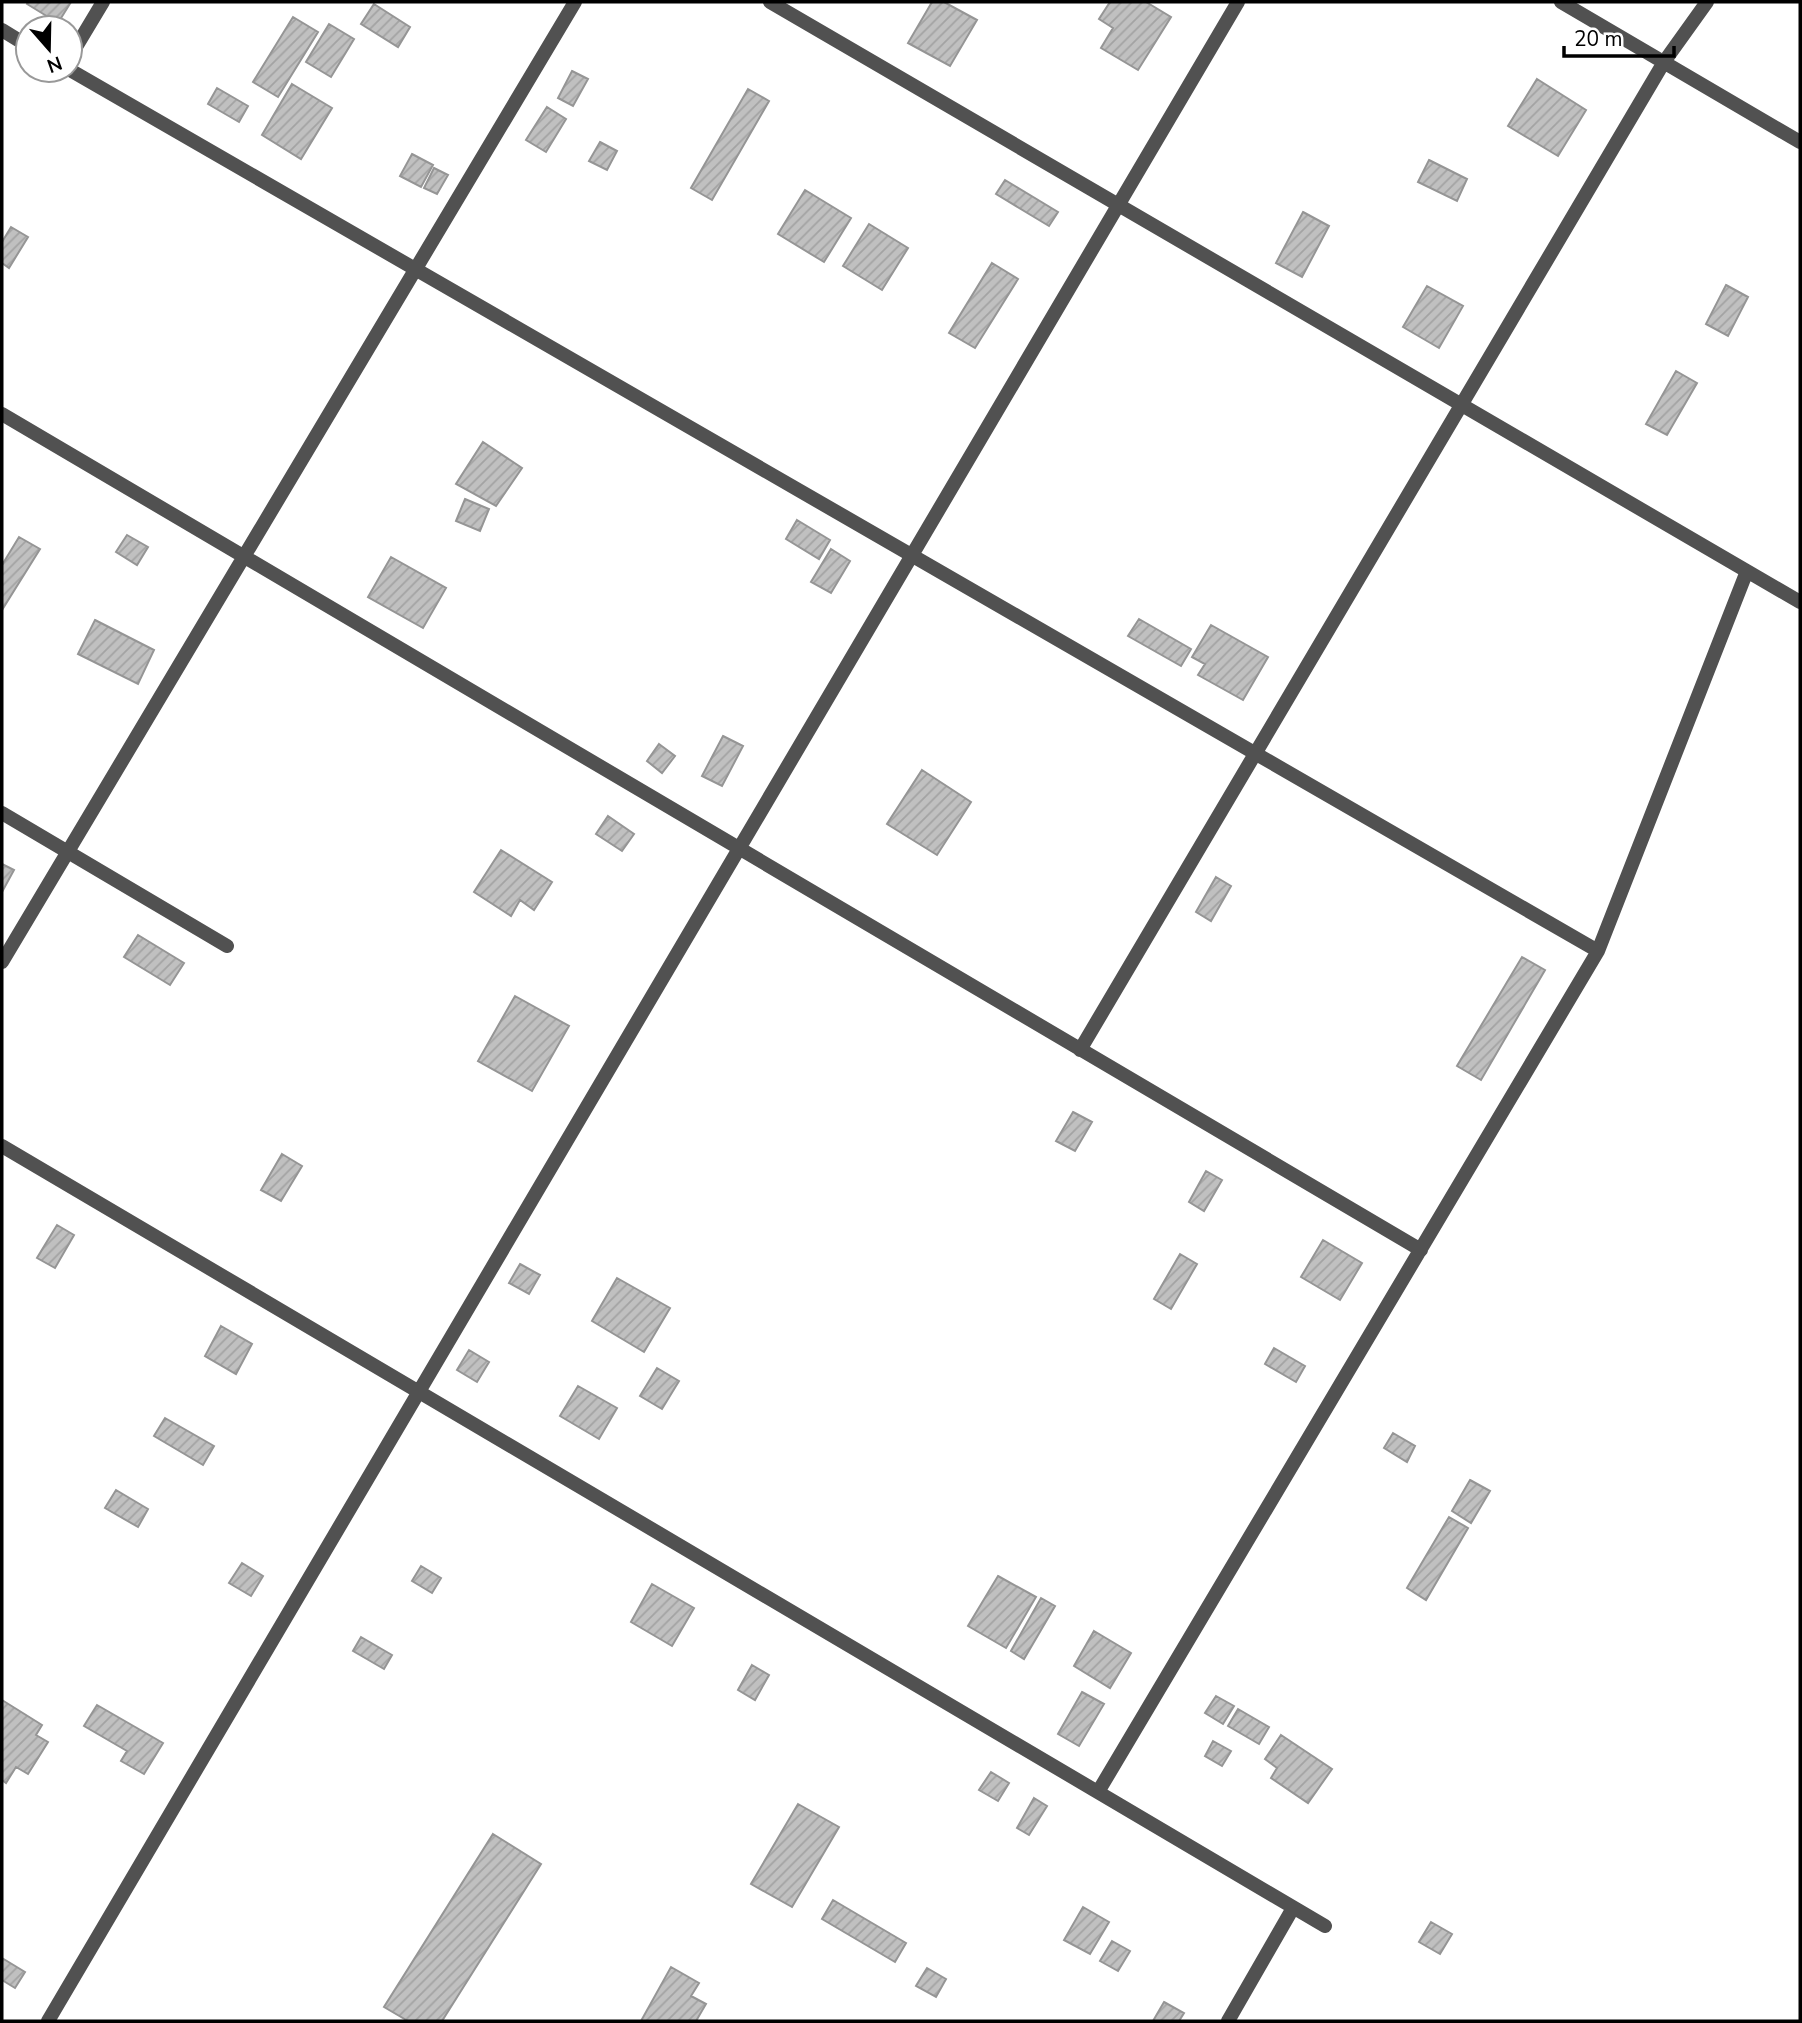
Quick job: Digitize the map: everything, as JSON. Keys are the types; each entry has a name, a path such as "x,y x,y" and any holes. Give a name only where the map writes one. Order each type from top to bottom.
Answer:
{"street":[{"path":"84,34 103,2"},
{"path":"2,962 575,2"},
{"path":"770,2 1800,602"},
{"path":"48,2021 1238,2"},
{"path":"1561,2 1800,142"},
{"path":"1080,1050 1664,62 1707,2"},
{"path":"84,78 1598,951"},
{"path":"2,414 1421,1250"},
{"path":"1098,1793 1598,951 1747,571"},
{"path":"2,813 227,946"},
{"path":"2,1146 1325,1926"},
{"path":"1228,2021 1293,1908"}],"building":[{"path":"71,2 64,14 43,14 27,4"},
{"path":"932,2 944,2 977,20 950,66 908,43"},
{"path":"1110,2 1146,2 1171,17 1138,70 1101,48 1113,28 1099,19"},
{"path":"374,4 410,27 398,47 361,24"},
{"path":"293,17 318,32 278,97 253,82"},
{"path":"329,24 354,39 331,77 306,62"},
{"path":"572,71 588,79 573,106 558,98"},
{"path":"1537,79 1586,110 1558,156 1508,126"},
{"path":"292,84 332,108 301,159 262,135"},
{"path":"217,88 248,106 239,122 208,104"},
{"path":"748,89 769,101 712,200 691,188"},
{"path":"547,107 566,119 546,152 526,140"},
{"path":"600,142 617,151 607,170 589,161"},
{"path":"412,154 433,165 421,187 400,176"},
{"path":"1429,160 1467,179 1457,201 1418,182"},
{"path":"434,168 448,175 437,194 424,188"},
{"path":"1005,180 1058,212 1049,226 996,194"},
{"path":"805,190 851,218 824,262 778,234"},
{"path":"1303,212 1329,226 1302,277 1276,263"},
{"path":"869,224 908,248 882,290 843,266"},
{"path":"11,227 28,237 9,268 2,263 2,242"},
{"path":"992,263 1018,279 975,348 949,333"},
{"path":"1726,285 1748,297 1728,336 1706,324"},
{"path":"1427,286 1463,306 1439,348 1403,327"},
{"path":"1676,371 1697,383 1667,435 1646,424"},
{"path":"483,442 522,468 496,506 456,484"},
{"path":"465,499 489,509 480,531 456,521"},
{"path":"797,520 830,540 819,559 786,539"},
{"path":"127,535 148,547 137,565 116,552"},
{"path":"19,537 40,549 2,610 2,565"},
{"path":"831,549 850,561 831,593 811,582"},
{"path":"391,557 446,588 423,628 368,597"},
{"path":"1139,619 1191,649 1181,666 1128,636"},
{"path":"95,620 154,650 138,684 78,654"},
{"path":"1211,625 1268,657 1243,700 1198,675 1205,664 1192,657"},
{"path":"723,736 743,746 722,786 702,776"},
{"path":"659,744 675,756 662,773 647,761"},
{"path":"922,770 971,802 937,855 887,824"},
{"path":"608,816 634,834 622,851 596,834"},
{"path":"501,850 552,882 534,910 520,900 511,916 474,892"},
{"path":"2,864 14,870 2,892"},
{"path":"1216,877 1231,886 1211,921 1196,912"},
{"path":"138,935 184,963 170,985 124,957"},
{"path":"1522,957 1545,970 1481,1080 1457,1066"},
{"path":"515,996 569,1026 532,1091 478,1061"},
{"path":"1073,1112 1092,1122 1075,1151 1056,1141"},
{"path":"282,1154 302,1166 281,1201 261,1190"},
{"path":"1206,1171 1222,1180 1204,1211 1189,1202"},
{"path":"57,1225 74,1235 55,1268 37,1258"},
{"path":"1323,1240 1362,1263 1340,1300 1301,1277"},
{"path":"1180,1254 1197,1264 1171,1309 1154,1299"},
{"path":"520,1264 540,1275 529,1294 509,1283"},
{"path":"617,1278 670,1308 644,1352 592,1321"},
{"path":"221,1326 252,1344 236,1374 205,1356"},
{"path":"1274,1348 1305,1366 1296,1382 1265,1364"},
{"path":"469,1350 489,1362 477,1382 457,1370"},
{"path":"657,1368 679,1381 662,1409 640,1396"},
{"path":"578,1386 617,1408 599,1439 560,1416"},
{"path":"165,1418 214,1446 203,1465 154,1436"},
{"path":"1393,1433 1415,1446 1407,1462 1384,1448"},
{"path":"1470,1480 1490,1491 1471,1523 1452,1511"},
{"path":"116,1490 148,1509 138,1527 105,1508"},
{"path":"1449,1517 1468,1528 1426,1600 1407,1588"},
{"path":"242,1563 263,1576 251,1596 229,1583"},
{"path":"421,1566 441,1578 432,1593 412,1581"},
{"path":"998,1576 1036,1597 1006,1648 968,1626"},
{"path":"652,1584 694,1608 672,1646 631,1622"},
{"path":"1041,1598 1055,1606 1024,1659 1011,1651"},
{"path":"1094,1631 1131,1653 1110,1688 1074,1666"},
{"path":"361,1637 392,1655 384,1669 353,1651"},
{"path":"752,1665 769,1675 755,1700 738,1690"},
{"path":"1082,1692 1104,1704 1079,1746 1058,1734"},
{"path":"1216,1696 1234,1706 1223,1724 1205,1713"},
{"path":"2,1700 42,1725 36,1735 48,1742 28,1774 16,1767 6,1783 2,1780"},
{"path":"97,1705 163,1743 144,1774 121,1761 127,1751 84,1726"},
{"path":"1238,1709 1269,1727 1259,1744 1228,1726"},
{"path":"1281,1735 1332,1769 1308,1803 1271,1778 1277,1768 1265,1759"},
{"path":"1213,1741 1231,1751 1222,1766 1205,1756"},
{"path":"991,1772 1009,1783 998,1801 979,1790"},
{"path":"1034,1798 1047,1806 1029,1835 1017,1828"},
{"path":"798,1804 839,1827 792,1907 751,1884"},
{"path":"493,1834 541,1864 442,2021 408,2021 384,2007"},
{"path":"833,1900 906,1943 895,1962 822,1919"},
{"path":"1083,1907 1109,1922 1090,1954 1064,1940"},
{"path":"1431,1922 1452,1934 1440,1954 1419,1942"},
{"path":"1112,1941 1130,1951 1118,1971 1100,1961"},
{"path":"2,1958 25,1972 15,1988 2,1980"},
{"path":"671,1967 699,1983 691,1996 706,2004 696,2021 641,2021"},
{"path":"927,1968 946,1979 936,1997 916,1986"},
{"path":"1164,2002 1184,2013 1179,2021 1153,2021"}]}
